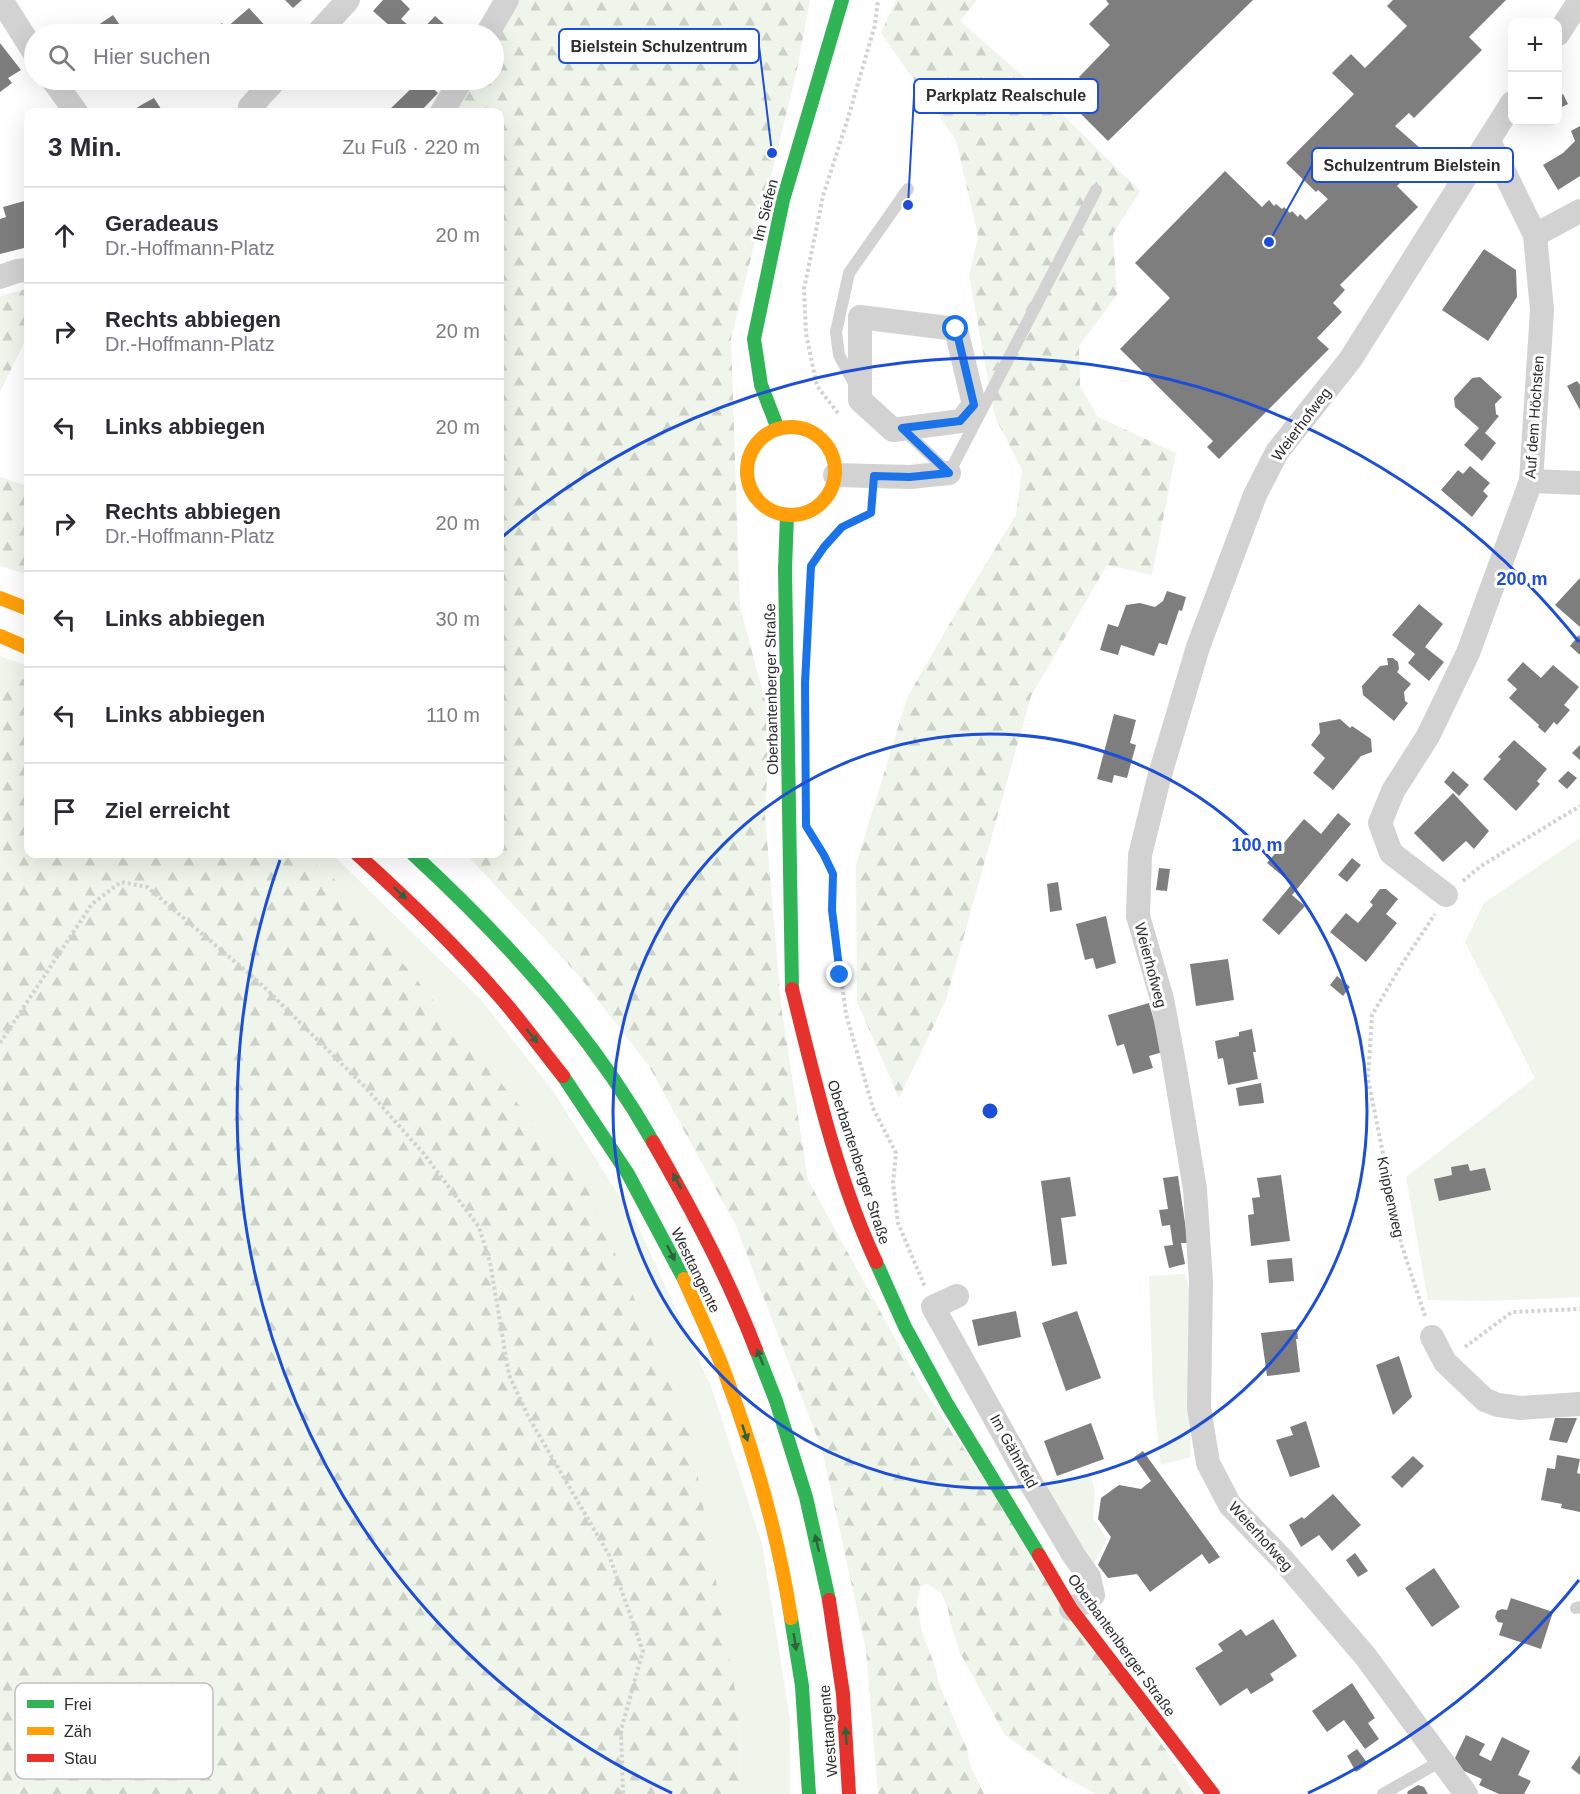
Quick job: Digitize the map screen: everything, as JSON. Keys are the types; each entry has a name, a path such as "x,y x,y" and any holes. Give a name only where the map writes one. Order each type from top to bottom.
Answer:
{"main road":[{"name":"Im Siefen","path":"778,429 761,386 754,339 783,200 842,0"},
{"path":"792,427 806,430 819,437 828,447 834,461 835,475 831,489 823,502 811,511 787,515 767,509 756,500 749,486 746,472 748,458 755,445 765,435 778,429 792,427"},
{"name":"Oberbantenberger Straße","path":"787,515 791,983 817,1090 860,1228 905,1327 946,1404 1071,1609 1213,1794"},
{"path":"0,598 24,607"},
{"path":"0,636 24,646"},
{"name":"Westtangente","path":"361,858 455,947 548,1056 590,1116 629,1178 665,1241 697,1307 749,1443 781,1564 797,1649 809,1794"},
{"name":"Westtangente","path":"417,858 498,936 544,988 589,1045 631,1104 669,1166 704,1230 735,1295 763,1362 787,1431 820,1555 835,1636 843,1705 849,1794"}],"street":[{"path":"2,0 24,36"},
{"path":"325,24 348,0"},
{"path":"493,24 507,0"},
{"path":"1562,27 1580,0"},
{"path":"60,90 73,108"},
{"path":"250,108 266,90"},
{"path":"444,108 455,90"},
{"name":"Weierhofweg","path":"1466,1794 1366,1657 1283,1560 1230,1505 1208,1463 1199,1408 1201,1282 1195,1189 1162,999 1138,916 1140,855 1159,778 1198,647 1255,495 1277,452 1350,360 1508,110"},
{"name":"Auf dem Höchsten","path":"1446,895 1391,853 1380,823 1393,791 1428,736 1468,653 1531,481 1542,310 1535,236 1489,141"},
{"path":"1535,236 1580,212"},
{"path":"0,277 24,270"},
{"path":"860,317 956,329 974,405 960,421 893,430 860,400 860,392 860,317"},
{"path":"835,475 910,477 949,473"},
{"path":"1531,481 1580,483"},
{"path":"933,1307 957,1296"},
{"name":"Im Gähnfeld","path":"933,1307 1032,1485 1089,1577 1093,1595 1087,1601 1071,1609"},
{"path":"1431,1337 1444,1362 1485,1400 1498,1405 1521,1408 1580,1404"}],"lane":[{"path":"860,392 839,355 836,332 849,273 908,189"},
{"path":"902,428 949,473 1096,190"},
{"path":"1383,1794 1440,1761"}],"path":[{"path":"844,418 836,412 817,386 806,334 804,289 823,196 851,108 874,25 878,0"},
{"path":"811,566 842,527 871,513 874,476"},
{"name":"Knippenweg","path":"1431,1337 1401,1243 1368,1079 1372,1015 1446,895 1480,866 1580,806"},
{"path":"818,845 833,874 832,910 846,1014 873,1108 896,1153 894,1183 898,1223 933,1307"},
{"path":"0,1043 92,904 121,882 147,887 260,983 363,1084 424,1154 479,1227 490,1262 509,1375 529,1418 609,1555 643,1651 621,1730 623,1794"},
{"path":"1444,1362 1512,1312 1580,1309"}],"green space":[{"path":"513,0 810,0 796,74 731,339 740,607 770,719 765,816 781,1005 808,1180 919,1382 1195,1794 1096,1794 1061,1775 1005,1735 960,1653 948,1608 941,1593 928,1584 921,1586 917,1602 922,1632 936,1669 939,1684 967,1749 970,1765 984,1794 878,1794 866,1650 822,1450 736,1226 649,1066 580,977 470,858 504,858 504,108 448,108 460,90 504,90 504,24 500,24"},
{"path":"896,0 977,0 960,21 1029,81 1140,191 1113,234 1117,295 1079,346 1080,386 1098,417 1176,453 1152,575 1107,565 1031,696 946,1000 899,1098 857,1002 856,865 907,698 1016,515 1022,470 995,417 969,276 978,236 956,140 881,33"},
{"path":"24,290 24,343 0,392 0,296"},
{"path":"0,477 24,485 24,574 0,566"},
{"path":"0,656 24,665 24,680 0,671"},
{"path":"0,671 24,680 24,858 307,858 330,874 589,1191 690,1431 739,1713 740,1794 0,1794"},
{"path":"1580,838 1580,1297 1488,1301 1428,1300 1406,1177 1535,1078 1465,942 1484,903"},
{"path":"307,858 336,858 482,1001 553,1091 637,1224 712,1389 762,1544 790,1719 790,1794 740,1794 739,1713 330,874"},
{"path":"1185,1274 1193,1303 1190,1457 1161,1465 1153,1394 1149,1276"},
{"path":"1090,1473 1095,1491 1093,1518 1107,1539 1094,1563 1041,1487 1054,1478 1060,1485"}],"building":[{"path":"285,0 302,0 293,8"},
{"path":"383,0 401,0 410,9 401,19 407,24 388,24 373,11"},
{"path":"1106,0 1253,0 1108,141 1074,107 1091,90 1079,77 1110,45 1089,24 1109,4"},
{"path":"1393,0 1506,0 1469,37 1482,50 1414,118 1409,113 1395,126 1428,155 1397,186 1418,207 1340,285 1345,290 1333,303 1342,312 1317,338 1329,349 1219,459 1207,447 1213,441 1120,349 1170,298 1135,263 1225,171 1262,207 1269,200 1274,206 1276,204 1282,209 1284,207 1298,217 1300,214 1306,220 1328,199 1318,190 1316,192 1286,163 1354,94 1332,73 1351,54 1365,68 1407,26 1387,6"},
{"path":"249,8 264,24 231,24"},
{"path":"113,15 119,24 100,24"},
{"path":"435,16 444,24 427,24"},
{"path":"0,43 21,70 8,78 12,83 0,92"},
{"path":"410,90 435,90 438,93 424,108 391,108"},
{"path":"1562,95 1568,104 1562,107"},
{"path":"154,98 160,108 136,108"},
{"path":"1580,126 1580,176 1558,190 1543,165 1563,153 1575,141 1571,131"},
{"path":"24,201 24,248 0,254 0,219 6,217 3,207"},
{"path":"1484,249 1516,270 1517,297 1488,341 1442,310"},
{"path":"1480,377 1502,397 1495,404 1496,414 1499,416 1485,433 1496,443 1482,461 1464,445 1479,428 1455,407 1454,398 1472,378"},
{"path":"1577,381 1580,385 1580,410 1567,386"},
{"path":"1470,466 1490,483 1483,491 1488,496 1472,517 1441,490 1458,470 1463,474"},
{"path":"1580,578 1580,627 1555,605"},
{"path":"1167,591 1186,597 1167,645 1159,643 1154,656 1121,645 1118,655 1100,650 1108,624 1118,627 1126,605 1140,603 1155,607 1163,601"},
{"path":"1419,604 1443,624 1425,647 1444,662 1429,681 1408,663 1415,654 1392,635"},
{"path":"1579,635 1580,637 1580,655 1570,646"},
{"path":"1387,658 1393,658 1398,662 1397,672 1411,684 1404,692 1405,701 1408,703 1394,721 1363,695 1362,686 1380,666 1388,665"},
{"path":"1523,662 1541,678 1553,665 1579,687 1564,705 1570,710 1557,725 1554,722 1545,733 1509,698 1517,689 1507,680"},
{"path":"1114,714 1136,720 1130,743 1136,745 1127,778 1114,775 1112,783 1097,779"},
{"path":"1340,719 1350,728 1352,726 1371,739 1372,752 1361,756 1333,790 1313,773 1325,758 1311,745 1320,733 1319,723"},
{"path":"1514,740 1547,769 1537,781 1540,784 1516,811 1483,779 1501,759 1498,757"},
{"path":"1580,745 1580,760 1572,753"},
{"path":"1453,771 1469,785 1459,796 1444,782"},
{"path":"1568,771 1577,778 1567,789 1558,781"},
{"path":"1453,793 1489,831 1474,849 1466,841 1443,862 1414,833"},
{"path":"1338,813 1351,824 1292,895 1305,906 1279,935 1262,920 1292,884 1267,863 1304,819 1321,834"},
{"path":"1352,858 1361,865 1347,882 1338,875"},
{"path":"1159,868 1170,869 1167,891 1156,890"},
{"path":"1058,882 1062,910 1050,912 1047,884"},
{"path":"1380,889 1386,889 1398,899 1386,914 1397,923 1366,962 1330,932 1346,913 1358,923 1373,905 1370,902"},
{"path":"1106,916 1116,963 1096,969 1093,958 1085,960 1076,924"},
{"path":"1228,959 1234,1000 1196,1006 1190,964"},
{"path":"1337,976 1350,987 1343,996 1330,985"},
{"path":"1149,1003 1163,1052 1149,1056 1153,1068 1133,1074 1124,1044 1117,1046 1108,1015"},
{"path":"1252,1029 1258,1079 1228,1085 1223,1058 1218,1059 1215,1041 1239,1036 1239,1032"},
{"path":"1261,1083 1264,1103 1239,1106 1236,1088"},
{"path":"1468,1164 1470,1171 1485,1168 1491,1190 1439,1201 1434,1179 1452,1175 1451,1167"},
{"path":"1281,1175 1290,1241 1251,1246 1248,1215 1254,1214 1252,1198 1260,1197 1257,1178"},
{"path":"1178,1176 1188,1243 1181,1243 1185,1264 1169,1268 1164,1246 1173,1245 1170,1225 1162,1226 1159,1210 1168,1209 1163,1178"},
{"path":"1070,1177 1076,1216 1061,1218 1067,1264 1052,1266 1041,1181"},
{"path":"1292,1258 1294,1281 1269,1283 1267,1260"},
{"path":"1016,1311 1021,1337 978,1346 972,1320"},
{"path":"1077,1311 1101,1378 1066,1391 1042,1323"},
{"path":"1297,1329 1300,1372 1267,1376 1261,1333"},
{"path":"1399,1356 1412,1397 1393,1415 1376,1365"},
{"path":"1555,1418 1577,1418 1567,1443 1549,1440"},
{"path":"1306,1421 1320,1467 1290,1477 1276,1440 1293,1435 1290,1427"},
{"path":"1091,1423 1104,1459 1057,1476 1044,1441"},
{"path":"1143,1451 1220,1557 1209,1564 1202,1554 1150,1592 1137,1574 1108,1578 1098,1565 1111,1537 1098,1519 1101,1498 1119,1485 1141,1489 1151,1481 1134,1457"},
{"path":"1557,1455 1580,1459 1577,1473 1580,1474 1580,1512 1561,1508 1562,1504 1541,1500 1547,1468 1555,1469"},
{"path":"1413,1456 1424,1466 1402,1488 1391,1477"},
{"path":"1333,1494 1361,1525 1332,1551 1319,1535 1301,1547 1289,1525 1302,1517 1304,1519"},
{"path":"1355,1553 1368,1571 1358,1577 1346,1560"},
{"path":"1434,1568 1460,1607 1432,1627 1405,1588"},
{"path":"1511,1598 1553,1612 1541,1649 1499,1635 1503,1623 1498,1622 1495,1617 1497,1611 1507,1610"},
{"path":"1273,1619 1297,1656 1270,1674 1274,1680 1251,1694 1247,1688 1220,1706 1195,1668 1223,1651 1218,1644 1241,1629 1246,1636"},
{"path":"1352,1683 1375,1718 1368,1723 1379,1739 1365,1749 1344,1720 1327,1732 1312,1711"},
{"path":"1466,1735 1485,1744 1479,1755 1491,1761 1502,1737 1530,1751 1518,1775 1531,1781 1524,1794 1499,1794 1479,1785 1482,1779 1464,1771 1455,1758"},
{"path":"1357,1749 1368,1764 1356,1772 1347,1756"},
{"path":"1580,1755 1580,1775 1571,1768"},
{"path":"1418,1785 1424,1787 1428,1794 1407,1794 1408,1791"}],"traffic: fast":[{"path":"778,429 761,385 754,339 783,200 842,0"},
{"path":"787,515 785,569 792,989"},
{"path":"417,858 513,954 574,1025 629,1102 653,1142"},
{"path":"563,1076 628,1174 684,1279"},
{"path":"876,1262 905,1327 947,1404 1039,1555"},
{"path":"756,1350 776,1401 806,1497 829,1600"},
{"path":"791,1618 802,1686 809,1794"}],"traffic: slow":[{"path":"791,427 808,430 822,440 832,454 835,471 832,488 822,502 808,512 791,515 774,512 760,502 750,488 747,471 750,454 760,440 774,430 791,427"},
{"path":"0,598 24,607"},
{"path":"0,636 24,646"},
{"path":"684,1279 719,1359 745,1432 772,1524 791,1618"}],"traffic: jam":[{"path":"361,858 466,959 563,1076"},
{"path":"792,989 838,1162 876,1262"},
{"path":"653,1142 709,1244 756,1350"},
{"path":"1039,1555 1071,1609 1213,1794"},
{"path":"829,1600 843,1694 849,1794"}],"place":[{"name":"Bielstein Schulzentrum","path":"772,153"},
{"name":"Parkplatz Realschule","path":"908,205"},
{"name":"Schulzentrum Bielstein","path":"1269,242"}],"route":[{"path":"840,975 832,910 833,874 806,826 805,683 811,566 842,527 871,513 874,476 910,477 949,473 902,428 960,421 974,405 956,329"}]}
